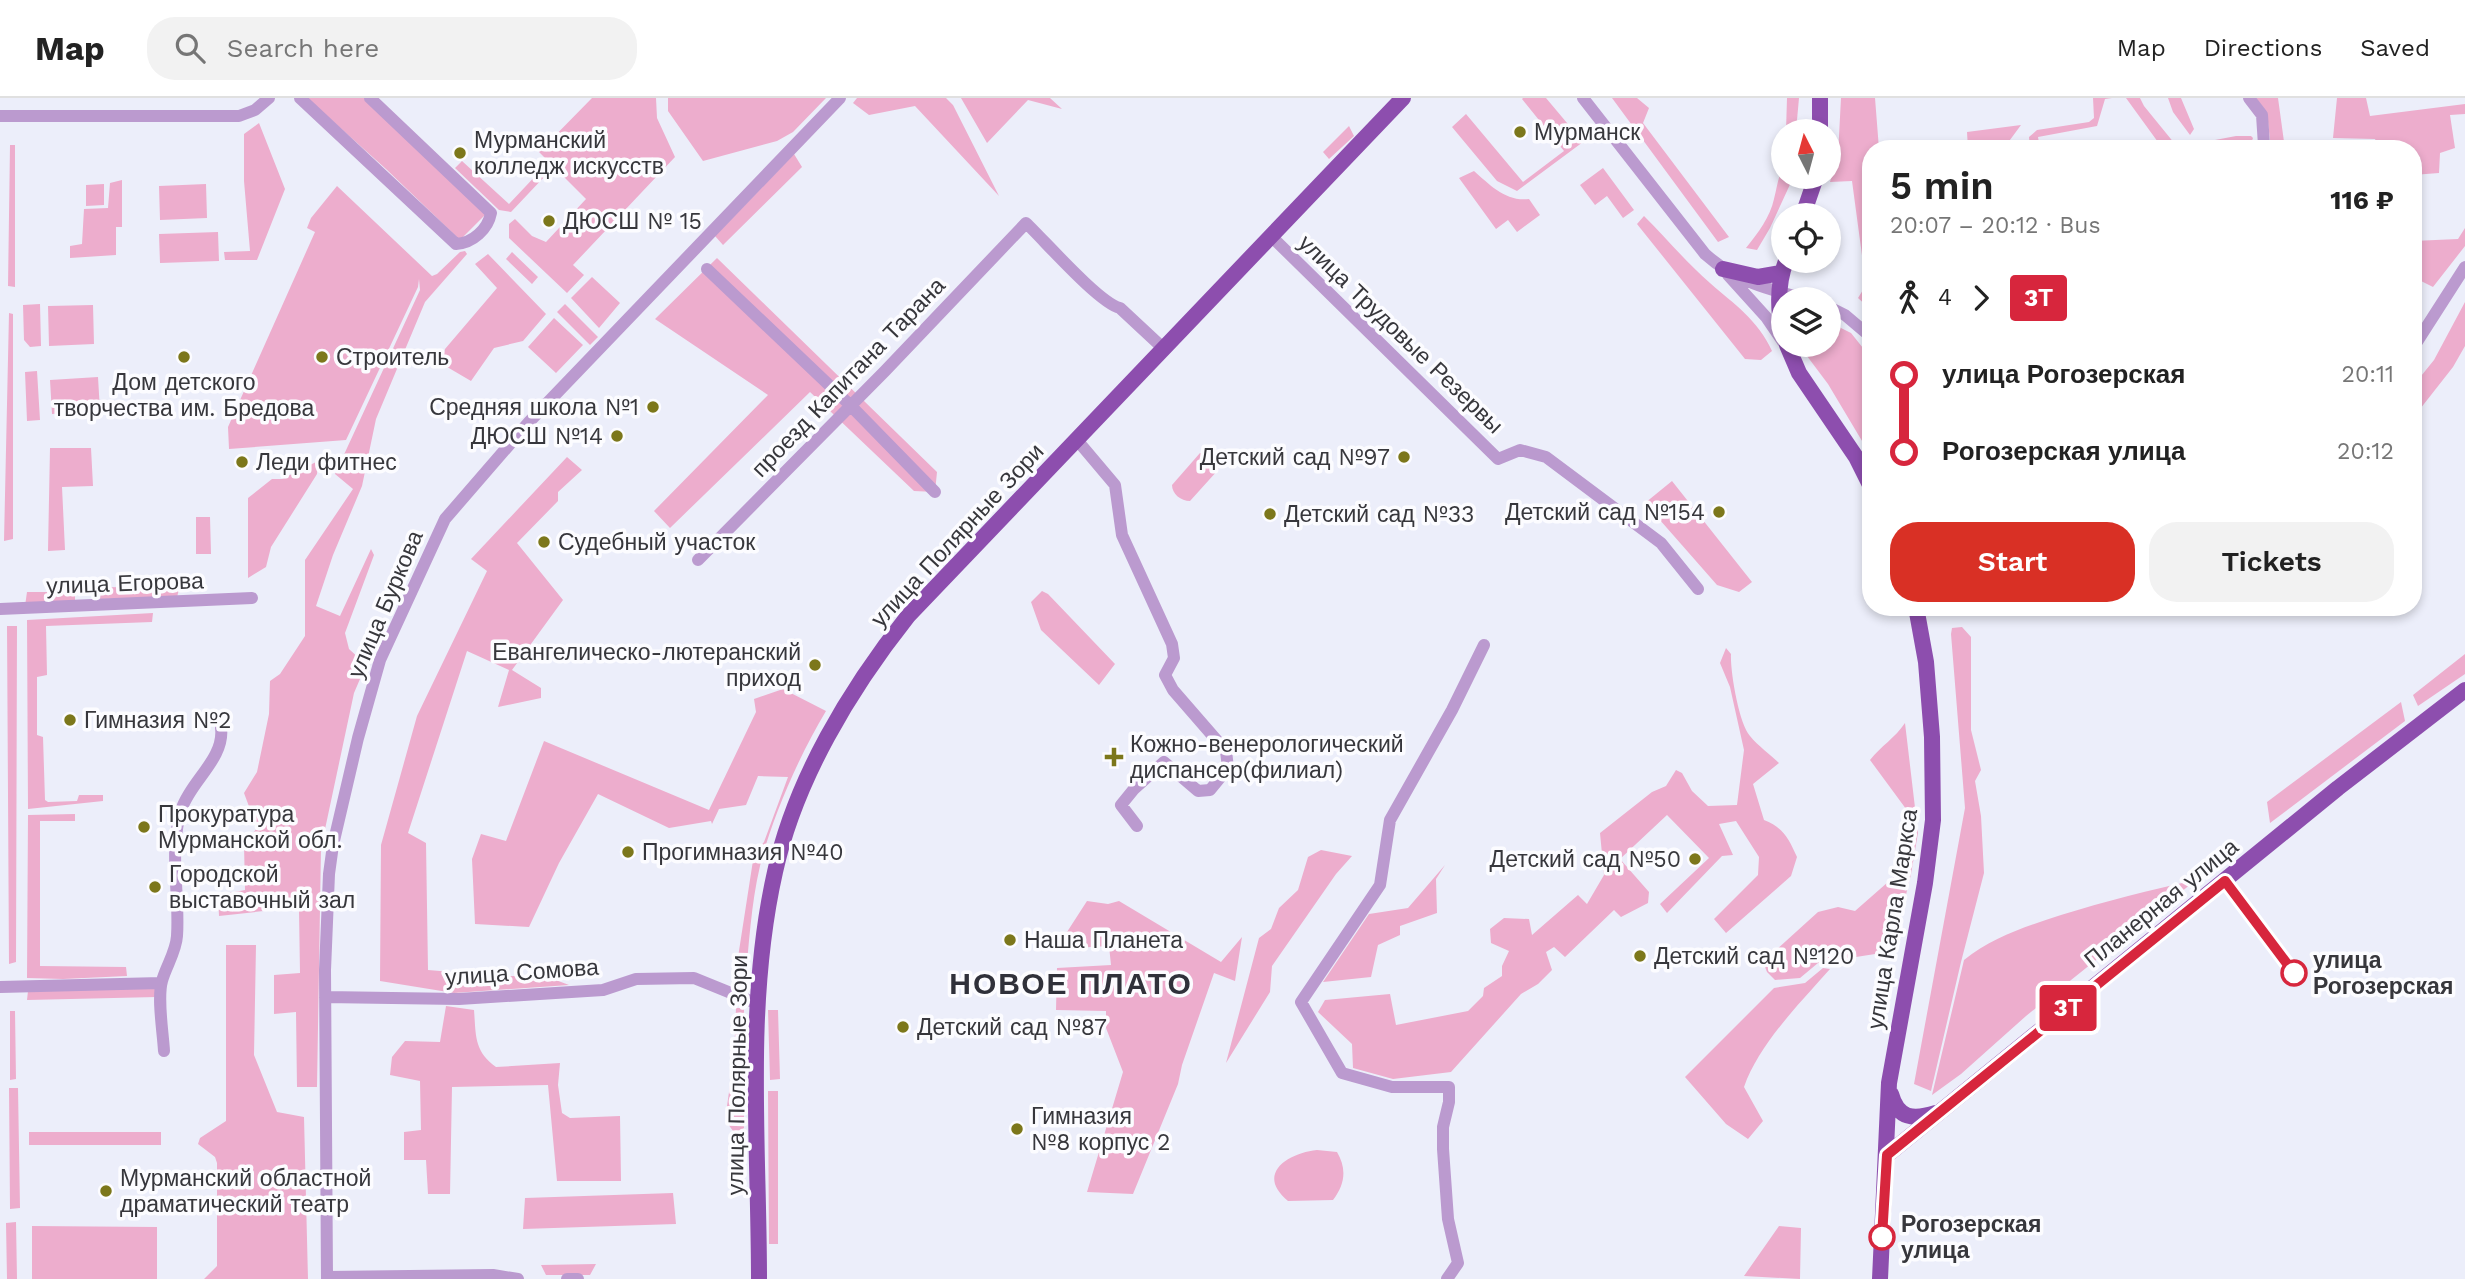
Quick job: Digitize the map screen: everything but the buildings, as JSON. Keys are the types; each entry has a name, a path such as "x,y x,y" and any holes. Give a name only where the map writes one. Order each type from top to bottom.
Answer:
{"main road":[{"name":"улица Полярные Зори","path":"758,1279 758,1004 762,944 780,853 812,770 839,717 868,669 908,616 1403,98"},
{"path":"1820,98 1820,119"},
{"path":"1723,269 1758,277 1771,272"},
{"path":"1792,357 1799,373 1862,469"},
{"name":"улица Карла Маркса","path":"1887,1155 1889,1083 1919,923 1933,820 1932,737 1926,662 1918,616"},
{"name":"Планерная улица","path":"1887,1155 2338,788 2465,690"},
{"path":"1889,1083 1895,1107 1900,1112 1916,1117 1933,1117"},
{"path":"1888,1111 1892,1119 1900,1125 1916,1126 1933,1117"},
{"path":"1880,1279 1887,1155"}],"street":[{"path":"0,116 239,116 255,110 270,98"},
{"path":"300,98 456,244 469,243 489,223 491,213 370,98"},
{"name":"улица Буркова","path":"327,1278 325,997 328,874 368,700 380,660 445,519 529,422 840,98"},
{"path":"1583,98 1700,249 1723,269 1771,323"},
{"path":"2249,98 2262,115 2264,140"},
{"name":"проезд Капитана Тарана","path":"698,560 1026,223 1094,290 1112,306 1120,308 1164,349"},
{"name":"улица Трудовые Резервы","path":"1272,237 1498,459 1520,450 1546,457 1661,543 1699,589"},
{"path":"2422,334 2465,267"},
{"path":"707,269 850,405 935,492"},
{"path":"1723,269 1753,285 1771,290"},
{"path":"1841,313 1862,330"},
{"path":"1077,440 1115,485 1122,535 1172,645 1174,658 1165,675 1173,690 1226,751 1228,768 1210,790 1198,791 1164,762 1146,776 1121,805 1137,826"},
{"name":"улица Егорова","path":"0,609 252,598"},
{"path":"1447,1279 1458,1263 1448,1219 1443,1149 1443,1127 1449,1102 1449,1087 1391,1087 1342,1073 1301,1002 1380,885 1390,820 1452,710 1484,645"},
{"path":"164,1051 161,983 177,937 177,823 185,798 222,741 220,728"},
{"name":"улица Сомова","path":"325,997 459,999 603,990 636,979 694,978 758,1004"},
{"path":"0,987 161,983"},
{"path":"327,1278 493,1275 517,1279"},
{"path":"567,1279 579,1279"}],"shaded area":[{"path":"307,98 364,98 487,213 460,240"},
{"path":"592,98 656,98 657,118 675,157 573,265 584,275 567,293 509,238 509,224 515,219 532,236 546,242 586,199 539,152"},
{"path":"668,98 826,98 793,132 777,141 703,161 668,111"},
{"path":"857,98 946,98 953,105 999,196 915,106 869,115 853,103"},
{"path":"961,98 1050,98 1062,109 1028,100 987,143"},
{"path":"1523,98 1546,98 1583,142 1517,191 1497,181 1452,127 1466,114 1523,182 1564,151"},
{"path":"1612,98 1637,98 1649,108 1643,123 1729,237 1718,242"},
{"path":"1787,98 1799,98 1797,119 1786,119"},
{"path":"1841,98 1875,98 1878,140 1862,140 1862,255 1852,181 1841,182"},
{"path":"2093,98 2112,98 2105,99 2097,126 2029,140 2037,130 2089,122 2094,118"},
{"path":"2126,98 2140,98 2172,140 2156,140"},
{"path":"2168,98 2181,98 2194,129 2190,135 2173,112"},
{"path":"2256,98 2278,98 2284,140 2270,140 2267,113"},
{"path":"2337,98 2366,98 2370,116 2465,104 2465,114 2450,115 2455,148 2440,153 2439,173 2422,174 2422,140 2333,138"},
{"path":"259,123 285,189 257,260 225,260 224,252 250,251 244,181 244,134"},
{"path":"2021,125 2010,140 1967,140 1967,132"},
{"path":"1349,126 1354,136 1329,159 1323,152"},
{"path":"2236,136 2253,138 2252,140 2215,140"},
{"path":"10,145 15,145 15,287 8,286"},
{"path":"794,154 802,167 723,245 715,236"},
{"path":"462,161 509,204 541,170 545,176 511,212 499,210 455,168"},
{"path":"1603,168 1634,210 1623,218 1607,196 1595,205 1580,185"},
{"path":"1474,171 1506,195 1529,199 1540,215 1517,232 1508,220 1496,229 1459,178"},
{"path":"122,180 122,227 116,227 116,255 70,258 70,246 82,244 84,209 108,208 110,183"},
{"path":"104,184 104,205 86,206 86,185"},
{"path":"206,184 207,218 160,220 159,186"},
{"path":"337,186 432,276 460,252 465,251 467,254 425,302 376,419 362,486 333,555 316,606 340,616 371,549 374,555 345,633 349,649 361,660 363,672 354,693 321,848 317,1087 297,1087 296,1012 274,1014 274,975 300,973 299,910 219,916 218,895 245,890 244,844 257,828 244,793 257,772 269,714 270,681 280,674 305,636 305,560 353,489 335,474 420,290 419,279 418,287 346,440 229,449 228,427 315,232 307,228 311,218"},
{"path":"1776,189 1788,189 1782,203 1773,203"},
{"path":"1771,209 1771,226 1757,250 1746,248 1759,231"},
{"path":"1644,216 1693,267 1753,321 1771,352 1761,360 1745,359 1637,224"},
{"path":"2465,228 2465,246 2433,287 2422,282 2422,241 2458,239"},
{"path":"218,232 219,261 160,263 159,234"},
{"path":"512,252 538,277 532,284 506,259"},
{"path":"488,254 546,314 523,341 494,348 471,381 442,364 445,349 497,288 475,264"},
{"path":"717,258 937,472 935,492 914,491 810,392 670,528 654,511 768,395 655,319"},
{"path":"592,277 620,303 599,328 571,298"},
{"path":"2465,302 2465,346 2453,367 2422,407 2422,375 2434,360"},
{"path":"40,304 41,346 30,347 24,340 23,305"},
{"path":"565,304 598,337 590,345 557,312"},
{"path":"93,305 94,344 49,346 48,306"},
{"path":"9,313 13,314 13,539 4,541"},
{"path":"554,318 583,345 556,373 528,347"},
{"path":"1841,328 1851,333 1862,347 1862,441 1828,384 1808,357 1841,357"},
{"path":"37,371 40,420 27,421 25,372"},
{"path":"98,377 100,411 52,414 50,380"},
{"path":"50,448 91,448 93,486 62,487 65,550 48,551"},
{"path":"1200,453 1208,454 1219,465 1218,470 1190,501 1183,500 1175,494 1172,485"},
{"path":"567,457 582,470 558,492 558,501 517,543 563,600 512,670 541,688 541,698 498,707 509,670 467,651 408,833 426,843 428,970 452,972 462,976 545,976 569,985 454,993 380,981 381,845 417,716 487,571 471,559"},
{"path":"318,461 317,474 271,547 266,567 248,578 248,498 272,479 282,479"},
{"path":"1672,481 1752,582 1739,592 1717,585 1645,503"},
{"path":"196,517 210,517 211,554 196,554"},
{"path":"102,587 179,588 177,598 100,599"},
{"path":"1042,591 1048,594 1115,664 1099,685 1041,630 1031,602"},
{"path":"27,592 75,592 75,605 25,606"},
{"path":"153,613 152,622 46,626 47,675 37,677 37,735 43,737 45,800 77,801 79,795 103,795 103,801 28,809 27,620"},
{"path":"7,626 17,626 16,962 9,964"},
{"path":"1962,627 1971,637 1971,730 1981,770 1975,781 1981,816 1984,873 1931,1091 1914,1084 1965,808 1951,634 1952,628"},
{"path":"1726,648 1731,654 1736,697 1746,730 1779,763 1753,784 1764,820 1785,834 1797,857 1791,876 1726,933 1714,919 1758,875 1759,857 1736,821 1719,824 1733,855 1722,856 1667,913 1660,904 1709,858 1667,815 1620,859 1649,892 1648,903 1621,917 1614,910 1565,957 1554,947 1546,952 1552,970 1538,984 1521,994 1451,1072 1393,1079 1353,1068 1352,1044 1318,1012 1325,1000 1390,994 1396,1025 1468,1011 1483,996 1484,988 1502,976 1502,966 1509,951 1491,943 1490,929 1504,918 1529,919 1532,935 1578,895 1587,904 1604,875 1600,833 1652,792 1666,786 1676,770 1682,773 1692,791 1708,806 1737,805 1744,750 1730,687 1720,663"},
{"path":"2465,654 2465,674 2418,706 2413,695"},
{"path":"783,689 826,711 788,786 765,847 754,895 745,984 734,983 754,854 764,842 788,777 758,776 746,805 719,809 712,824 711,821 669,828 598,794 559,863 529,927 475,924 472,859 481,834 506,841 544,741 709,810 756,712 754,699"},
{"path":"2401,702 2405,721 2270,823 2267,802"},
{"path":"1905,723 1918,833 1896,936 1890,944 1875,954 1818,963 1800,978 1775,980 1767,972 1763,962 1818,912 1838,907 1855,911 1896,875 1912,843 1909,813 1870,760"},
{"path":"75,814 75,821 40,821 40,966 126,967 127,976 27,978 28,815"},
{"path":"1321,850 1352,856 1336,874 1272,966 1270,992 1226,1063 1259,938 1271,929 1279,908 1298,890 1308,857"},
{"path":"1445,865 1436,879 1437,913 1400,926 1400,935 1378,945 1371,977 1323,982 1369,914 1408,908"},
{"path":"2196,880 1932,1095 1964,960 1998,939 2035,923 2111,900"},
{"path":"1087,901 1108,904 1119,901 1221,962 1242,937 1235,981 1214,973 1178,1084 1133,1194 1087,1192 1123,1072 1106,1028 1106,1011 1056,1010 1057,968 1111,965 1109,946 1056,949"},
{"path":"226,945 256,945 254,1055 277,1112 304,1117 308,1279 204,1279 217,1266 217,1163 215,1157 198,1144 200,1138 226,1121"},
{"path":"1823,968 1830,969 1781,1025 1751,1071 1744,1087 1763,1121 1748,1139 1726,1124 1685,1077 1774,988 1805,983"},
{"path":"157,988 157,997 27,1000 28,991"},
{"path":"446,1006 474,1010 480,1049 496,1067 560,1063 558,1085 562,1113 570,1118 620,1116 621,1181 557,1181 548,1085 452,1087 450,1194 428,1194 426,1160 404,1160 404,1132 421,1130 420,1081 390,1075 392,1057 405,1041 440,1042"},
{"path":"736,1008 744,1008 744,1128 736,1135 725,1120 734,1057"},
{"path":"768,1010 778,1010 780,1079 770,1080"},
{"path":"10,1011 15,1011 16,1079 10,1080"},
{"path":"9,1088 18,1088 20,1208 10,1209"},
{"path":"768,1091 778,1091 778,1244 769,1244"},
{"path":"29,1132 161,1132 161,1145 29,1145"},
{"path":"1317,1150 1337,1152 1340,1158 1343,1176 1337,1194 1333,1200 1288,1201 1275,1182 1279,1166 1296,1155"},
{"path":"673,1193 676,1224 523,1229 525,1198"},
{"path":"16,1222 17,1279 7,1279 6,1223"},
{"path":"32,1226 157,1227 157,1279 32,1279"},
{"path":"1779,1226 1801,1228 1800,1279 1744,1276"},
{"path":"596,1264 590,1275 546,1275 541,1265"}],"bus line":[{"name":"3Т","path":"1882,1237 1887,1155 2225,881 2294,973"}],"place":[{"name":"Мурманск","path":"1520,132"},
{"name":"Мурманский колледж искусств","path":"460,153"},
{"name":"ДЮСШ № 15","path":"549,221"},
{"name":"Дом детского творчества им. Бредова","path":"184,357"},
{"name":"Строитель","path":"322,357"},
{"name":"Средняя школа №1","path":"653,407"},
{"name":"ДЮСШ №14","path":"617,436"},
{"name":"Детский сад №97","path":"1404,457"},
{"name":"Леди фитнес","path":"242,462"},
{"name":"Детский сад №154","path":"1719,512"},
{"name":"Детский сад №33","path":"1270,514"},
{"name":"Судебный участок","path":"544,542"},
{"name":"Евангелическо-лютеранский приход","path":"815,665"},
{"name":"Гимназия №2","path":"70,720"},
{"name":"Кожно-венерологический диспансер(филиал)","path":"1114,757"},
{"name":"Прокуратура Мурманской обл.","path":"144,827"},
{"name":"Прогимназия №40","path":"628,852"},
{"name":"Детский сад №50","path":"1695,859"},
{"name":"Городской выставочный зал","path":"155,887"},
{"name":"Наша Планета","path":"1010,940"},
{"name":"Детский сад №120","path":"1640,956"},
{"name":"улица Рогозерская","path":"2294,973"},
{"name":"Детский сад №87","path":"903,1027"},
{"name":"Гимназия №8 корпус 2","path":"1017,1129"},
{"name":"Мурманский областной драматический театр","path":"106,1191"},
{"name":"Рогозерская улица","path":"1882,1237"}],"district":[{"name":"НОВОЕ ПЛАТО","path":"1071,984"}]}
